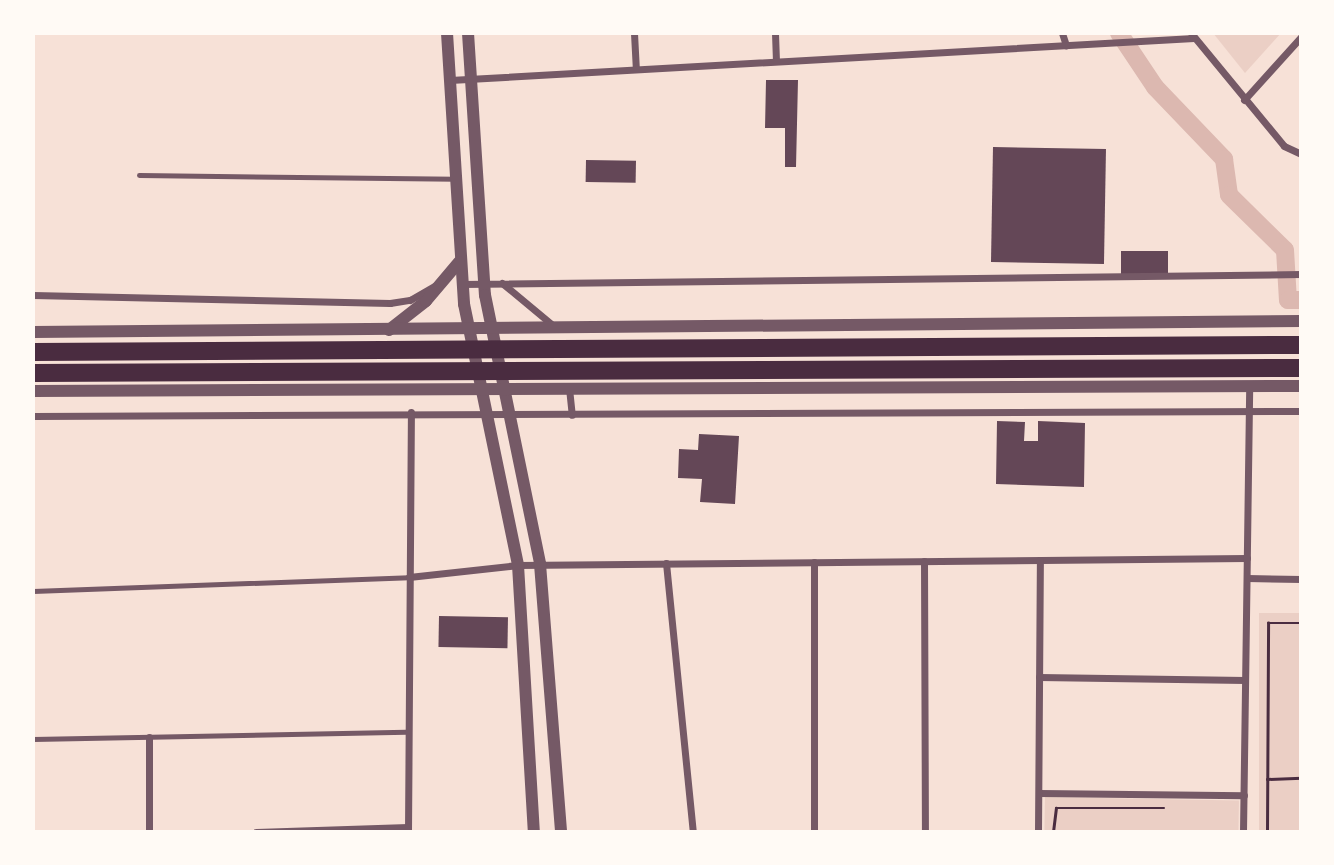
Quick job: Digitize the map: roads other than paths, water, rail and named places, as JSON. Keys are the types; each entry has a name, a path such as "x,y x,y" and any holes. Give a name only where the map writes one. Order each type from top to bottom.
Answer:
{"main road":[{"path":"33,352 1301,345"},
{"path":"33,373 1301,368"}],"street":[{"path":"447,33 459,262 518,565 534,832"},
{"path":"468,33 484,283 513,415 540,564 561,832"},
{"path":"634,33 636,68"},
{"path":"775,33 776,60"},
{"path":"1062,33 1066,45"},
{"path":"450,80 1193,36 1284,146 1301,154"},
{"path":"1244,100 1301,37"},
{"path":"389,330 409,317 433,295 459,262"},
{"path":"462,284 1263,278 1301,274"},
{"path":"33,295 390,303 410,300 445,280"},
{"path":"501,282 557,329"},
{"path":"33,332 1301,321"},
{"path":"1243,832 1249,385"},
{"path":"33,391 1301,386"},
{"path":"569,387 572,415"},
{"path":"33,416 411,412 572,415 1301,411"},
{"path":"256,832 408,830 406,732 411,412"},
{"path":"409,577 540,564 1247,558"},
{"path":"1038,832 1040,560"},
{"path":"924,561 925,832"},
{"path":"814,562 814,832"},
{"path":"666,563 693,832"},
{"path":"1247,579 1301,579"},
{"path":"1040,677 1245,680"},
{"path":"149,737 149,832"},
{"path":"1039,793 1244,795"}],"lane":[{"path":"139,175 455,179"},
{"path":"33,592 409,577"},
{"path":"33,739 406,732"}],"waterway":[{"path":"1119,33 1155,87 1224,159 1229,195 1285,250 1288,300 1301,300"}]}
